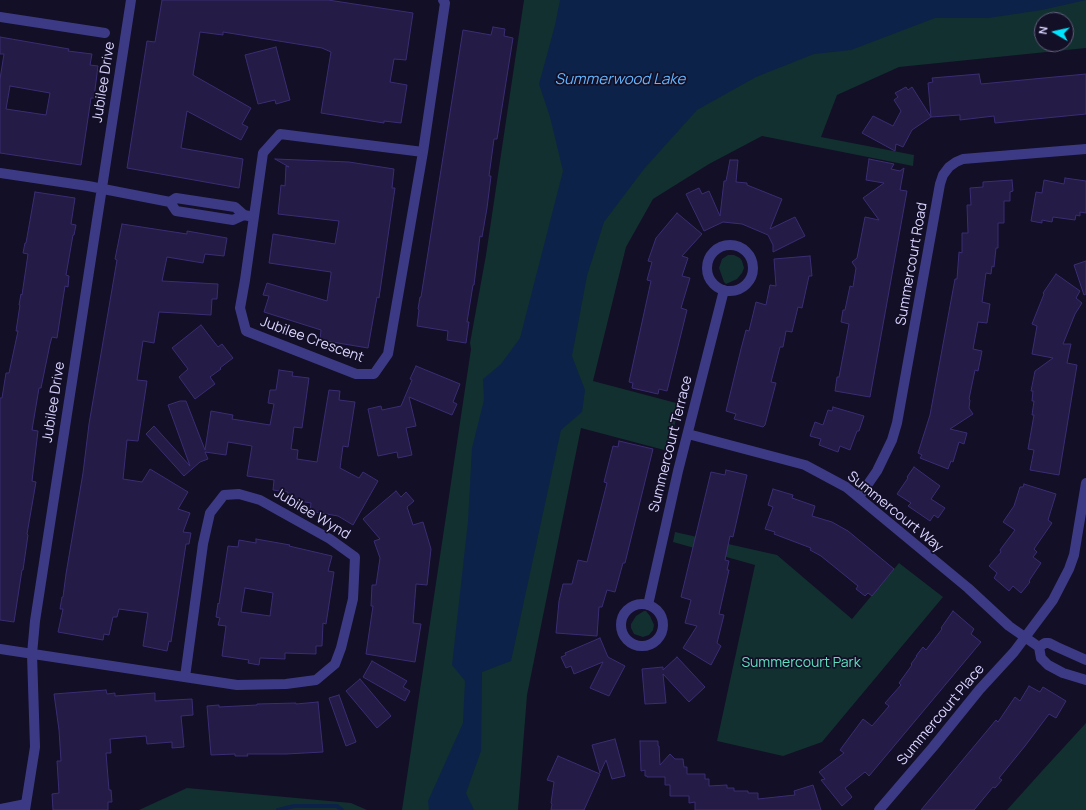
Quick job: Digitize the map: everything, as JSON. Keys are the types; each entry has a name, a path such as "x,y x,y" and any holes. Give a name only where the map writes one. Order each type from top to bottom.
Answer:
{"street":[{"name":"Jubilee Drive","path":"25,807 35,747 32,654 34,621 131,0"},
{"name":"Jubilee Crescent","path":"423,152 280,134 263,153 249,216 245,280 240,308 246,331 356,374 374,374 388,354 423,152 445,3 443,0"},
{"path":"0,17 106,33"},
{"name":"Summercourt Road","path":"859,498 882,460 892,440 898,423 940,184 943,175 949,166 969,158 1086,149"},
{"path":"0,173 101,188 170,202 176,211 233,220 249,216"},
{"path":"728,246 736,246 748,254 753,267 752,274 745,286 738,290 724,290 717,287 712,281 708,274 708,266 714,252 728,246"},
{"name":"Summercourt Terrace","path":"648,605 678,471 724,290"},
{"name":"Summercourt Way","path":"688,434 805,465 846,487 968,588 1009,626 1039,647 1040,658 1048,665 1063,673 1086,680"},
{"name":"Summercourt Place","path":"879,810 980,689 1014,652 1053,600 1070,569 1086,483"},
{"name":"Jubilee Wynd","path":"0,649 237,685 286,684 316,680 336,664 353,599 355,557 330,539 260,500 238,494 224,495 210,513 203,544 186,677"},
{"path":"640,604 648,605 659,612 662,618 662,631 655,642 642,646 636,645 630,642 622,630 621,623 623,616 634,606 640,604"},
{"path":"1039,647 1045,643 1049,643 1086,660"},
{"path":"0,809 25,807"}],"green space":[{"path":"524,0 1086,0 1086,48 1074,49 1074,12 1034,12 1034,52 1047,52 899,67 837,95 821,137 914,155 913,166 762,136 709,164 653,199 626,247 593,381 680,404 668,451 581,428 527,695 518,810 402,810 471,349 470,343 486,255"},
{"path":"728,255 734,255 740,258 744,268 737,279 726,284 719,268 722,259"},
{"name":"Summercourt Park","path":"675,532 777,555 852,619 899,563 943,597 822,742 783,756 717,741 755,565 673,542"},
{"path":"646,611 650,616 654,625 653,630 649,635 643,637 634,634 631,624 636,616"},
{"path":"1086,723 1086,810 1007,810 1042,771"},
{"path":"187,788 351,803 367,810 139,810"}],"water":[{"name":"Summerwood Lake","path":"560,0 1086,0 1042,10 988,18 935,18 851,50 814,54 756,77 697,110 644,169 604,222 587,276 572,356 585,390 582,412 561,430 511,661 482,672 481,751 466,793 474,810 429,810 428,801 463,723 465,681 452,665 468,521 472,448 484,400 483,379 501,364 520,338 563,171 550,117 539,84 555,25"}],"building":[{"path":"162,0 328,0 413,13 406,60 394,59 390,82 407,85 401,123 384,121 384,123 321,113 331,52 322,48 223,32 223,35 200,32 193,75 251,108 242,124 248,127 241,140 187,111 181,148 243,159 239,188 127,168 147,41 155,42"},
{"path":"493,27 505,29 504,36 513,38 497,139 494,139 489,176 491,176 487,208 482,237 480,236 474,285 467,322 469,322 466,343 447,340 448,331 417,326 418,309 463,30 491,35"},
{"path":"0,37 69,49 68,51 92,54 90,65 98,66 94,98 91,98 81,165 0,153 0,79 4,54 0,54","holes":["10,86 50,93 46,115 6,109"]},
{"path":"276,47 290,100 276,104 275,100 258,104 245,55"},
{"path":"979,74 981,84 1086,74 1086,114 995,123 994,116 960,120 960,115 931,117 928,83 933,82 932,78"},
{"path":"906,87 908,90 912,87 931,117 912,130 903,147 896,144 895,151 862,133 873,116 893,126 901,111 894,100 898,97 895,93"},
{"path":"275,159 349,162 394,169 392,188 395,188 379,298 377,297 368,348 320,340 321,330 264,312 269,296 263,295 267,283 327,301 331,274 331,272 269,263 273,234 335,244 339,221 278,214 281,185 285,186 286,166 289,167"},
{"path":"869,159 894,164 891,169 900,171 904,168 900,190 907,191 870,397 835,391 849,324 841,322 850,286 853,287 856,268 852,262 857,258 865,217 879,220 863,198 884,183 866,180"},
{"path":"730,160 738,160 736,182 747,183 747,185 782,199 770,229 795,217 805,236 773,252 773,245 768,235 742,224 723,222 704,231 686,194 699,188 702,194 709,191 720,216 724,181 726,181"},
{"path":"1065,178 1086,181 1086,213 1080,212 1080,216 1076,215 1075,220 1053,217 1052,222 1042,220 1042,223 1031,221 1036,192 1042,193 1044,180 1064,184"},
{"path":"1012,180 1013,191 1010,192 1010,201 1004,201 1004,223 998,223 998,248 996,248 994,267 992,266 991,274 986,273 982,302 990,304 987,323 978,322 973,349 982,351 978,371 975,370 969,399 969,408 973,414 950,429 967,433 964,444 959,442 953,462 951,461 948,469 920,458 922,455 918,453 930,415 955,279 957,279 959,252 962,253 962,233 968,233 967,205 971,205 970,188 983,187 983,182"},
{"path":"35,192 75,198 71,224 76,225 66,275 69,276 68,287 65,286 57,338 52,337 50,344 41,388 39,388 32,430 38,431 32,481 36,482 14,622 0,620 0,398 2,398 6,373 9,373 18,331 16,331 19,305 21,294 22,295 28,254 23,253"},
{"path":"677,213 702,234 682,256 688,258 682,276 690,278 681,308 687,310 667,391 659,389 658,394 632,388 633,383 629,382 651,281 647,280 652,262 648,261 656,238"},
{"path":"122,224 187,234 187,231 227,238 224,256 205,254 203,263 167,257 162,281 218,284 217,299 212,299 211,315 159,312 154,343 143,341 137,380 147,381 138,441 127,440 123,479 142,482 150,469 188,492 178,509 190,513 183,532 191,533 189,544 186,544 171,642 169,641 167,651 143,646 148,613 119,609 117,617 113,617 109,635 104,634 103,640 58,632 63,609 60,609 83,473 89,424 117,260 115,259"},
{"path":"810,256 812,276 809,276 802,308 798,307 792,332 786,331 783,347 780,347 771,382 776,383 765,425 763,427 734,419 736,414 726,411 741,349 746,330 749,331 756,302 766,305 770,285 776,286 774,259"},
{"path":"1086,261 1086,294 1084,295 1074,265"},
{"path":"1056,274 1080,291 1076,298 1082,303 1075,314 1063,344 1071,344 1067,363 1077,365 1059,475 1030,470 1034,450 1028,449 1034,415 1032,415 1034,401 1032,401 1033,391 1031,391 1035,371 1053,358 1032,354 1037,326 1032,324 1044,294 1043,293"},
{"path":"201,325 218,347 222,344 233,358 210,377 215,384 195,399 179,377 188,369 172,348"},
{"path":"416,366 460,384 453,402 457,404 452,415 409,397 416,426 406,428 412,455 398,458 397,452 378,456 368,409 381,406 382,410 401,406"},
{"path":"279,370 293,372 292,376 309,378 302,428 294,427 291,449 298,450 297,459 317,462 329,390 340,391 339,400 355,402 348,447 343,446 340,468 359,478 363,472 378,481 353,525 338,516 310,511 311,503 287,499 288,492 273,490 274,480 247,476 252,446 228,442 226,455 205,452 208,459 200,462 184,476 146,434 154,426 190,466 168,405 180,401 186,401 205,450 211,411 233,415 232,419 270,425 274,404 268,403 270,390 276,390"},
{"path":"833,407 864,416 850,450 840,446 838,452 819,445 821,439 810,436 815,422 823,425 828,410 832,411"},
{"path":"619,441 653,449 625,563 623,563 615,592 607,590 602,607 599,607 597,636 556,633 559,601 563,584 572,584 578,560 587,562 607,483 604,482 613,446 618,447"},
{"path":"914,467 940,486 931,499 945,508 938,518 934,515 930,521 908,506 911,503 897,494"},
{"path":"726,470 747,475 733,537 730,536 725,560 729,561 727,570 729,570 719,614 724,615 717,643 721,646 711,665 683,648 697,626 685,623 691,600 681,597 711,472 725,475"},
{"path":"1024,484 1056,494 1048,520 1052,523 1034,549 1037,552 1033,557 1041,563 1029,581 1030,582 1021,593 1013,586 1009,591 994,578 997,573 989,566 1001,552 1000,550 1015,530 1003,522 1014,506 1020,487 1023,487"},
{"path":"773,489 793,495 792,498 815,506 812,516 832,522 848,531 894,569 872,596 868,593 865,596 856,589 858,586 821,556 810,550 811,548 765,529 773,507 768,505"},
{"path":"396,491 401,497 406,492 414,501 407,507 413,525 423,522 431,549 427,585 416,584 413,623 421,624 415,662 366,654 373,606 371,606 372,585 376,585 380,558 374,541 380,539 363,519"},
{"path":"256,539 290,545 289,546 332,556 328,571 334,572 326,624 323,623 322,646 316,646 316,654 285,653 285,659 260,658 259,665 248,663 249,660 222,656 226,626 218,625 220,618 216,617 228,546 238,547 239,540 256,543","holes":["245,588 273,593 270,616 241,612"]},
{"path":"953,611 974,629 971,634 981,642 869,776 865,772 845,788 852,797 842,806 821,780 825,779 819,772 844,753 840,750 863,719 872,726 889,706 885,703 901,685 899,683 912,665 911,664 916,656 923,647 926,650 942,629 941,628"},
{"path":"600,638 608,657 625,666 609,696 590,688 603,662 574,674 571,666 566,668 561,657 566,655 565,653"},
{"path":"677,657 705,687 689,702 663,674 666,703 645,704 642,669 663,667 663,670"},
{"path":"372,661 407,681 403,687 410,691 405,701 363,677"},
{"path":"360,679 391,716 377,728 346,691"},
{"path":"1029,686 1040,692 1043,687 1066,701 1056,718 1049,714 999,778 1002,780 995,788 993,787 974,810 921,810 996,720 998,722 1015,697 1020,701"},
{"path":"106,690 107,694 115,693 115,696 155,693 155,701 192,699 193,715 181,716 184,747 172,748 172,742 147,744 146,736 110,739 111,753 106,753 109,790 111,790 112,802 108,802 108,810 53,810 52,794 59,793 57,761 61,761 59,730 54,694"},
{"path":"339,695 356,742 346,746 329,698"},
{"path":"318,702 323,752 247,754 248,756 235,756 235,754 211,755 207,706 219,705 219,707"},
{"path":"615,739 625,776 612,779 606,760 600,773 592,745"},
{"path":"640,741 658,741 660,765 670,754 675,759 683,759 684,767 687,767 687,774 705,774 705,779 709,779 709,786 727,785 727,788 734,788 734,791 758,793 758,799 795,795 794,791 813,785 821,810 695,810 695,802 689,803 689,796 670,796 670,785 665,785 665,777 647,777 645,776 645,770 641,771"},
{"path":"558,756 600,774 584,810 551,810 554,782 547,780"}],"waterway":[{"path":"278,810 294,806 337,806 342,810"}]}
